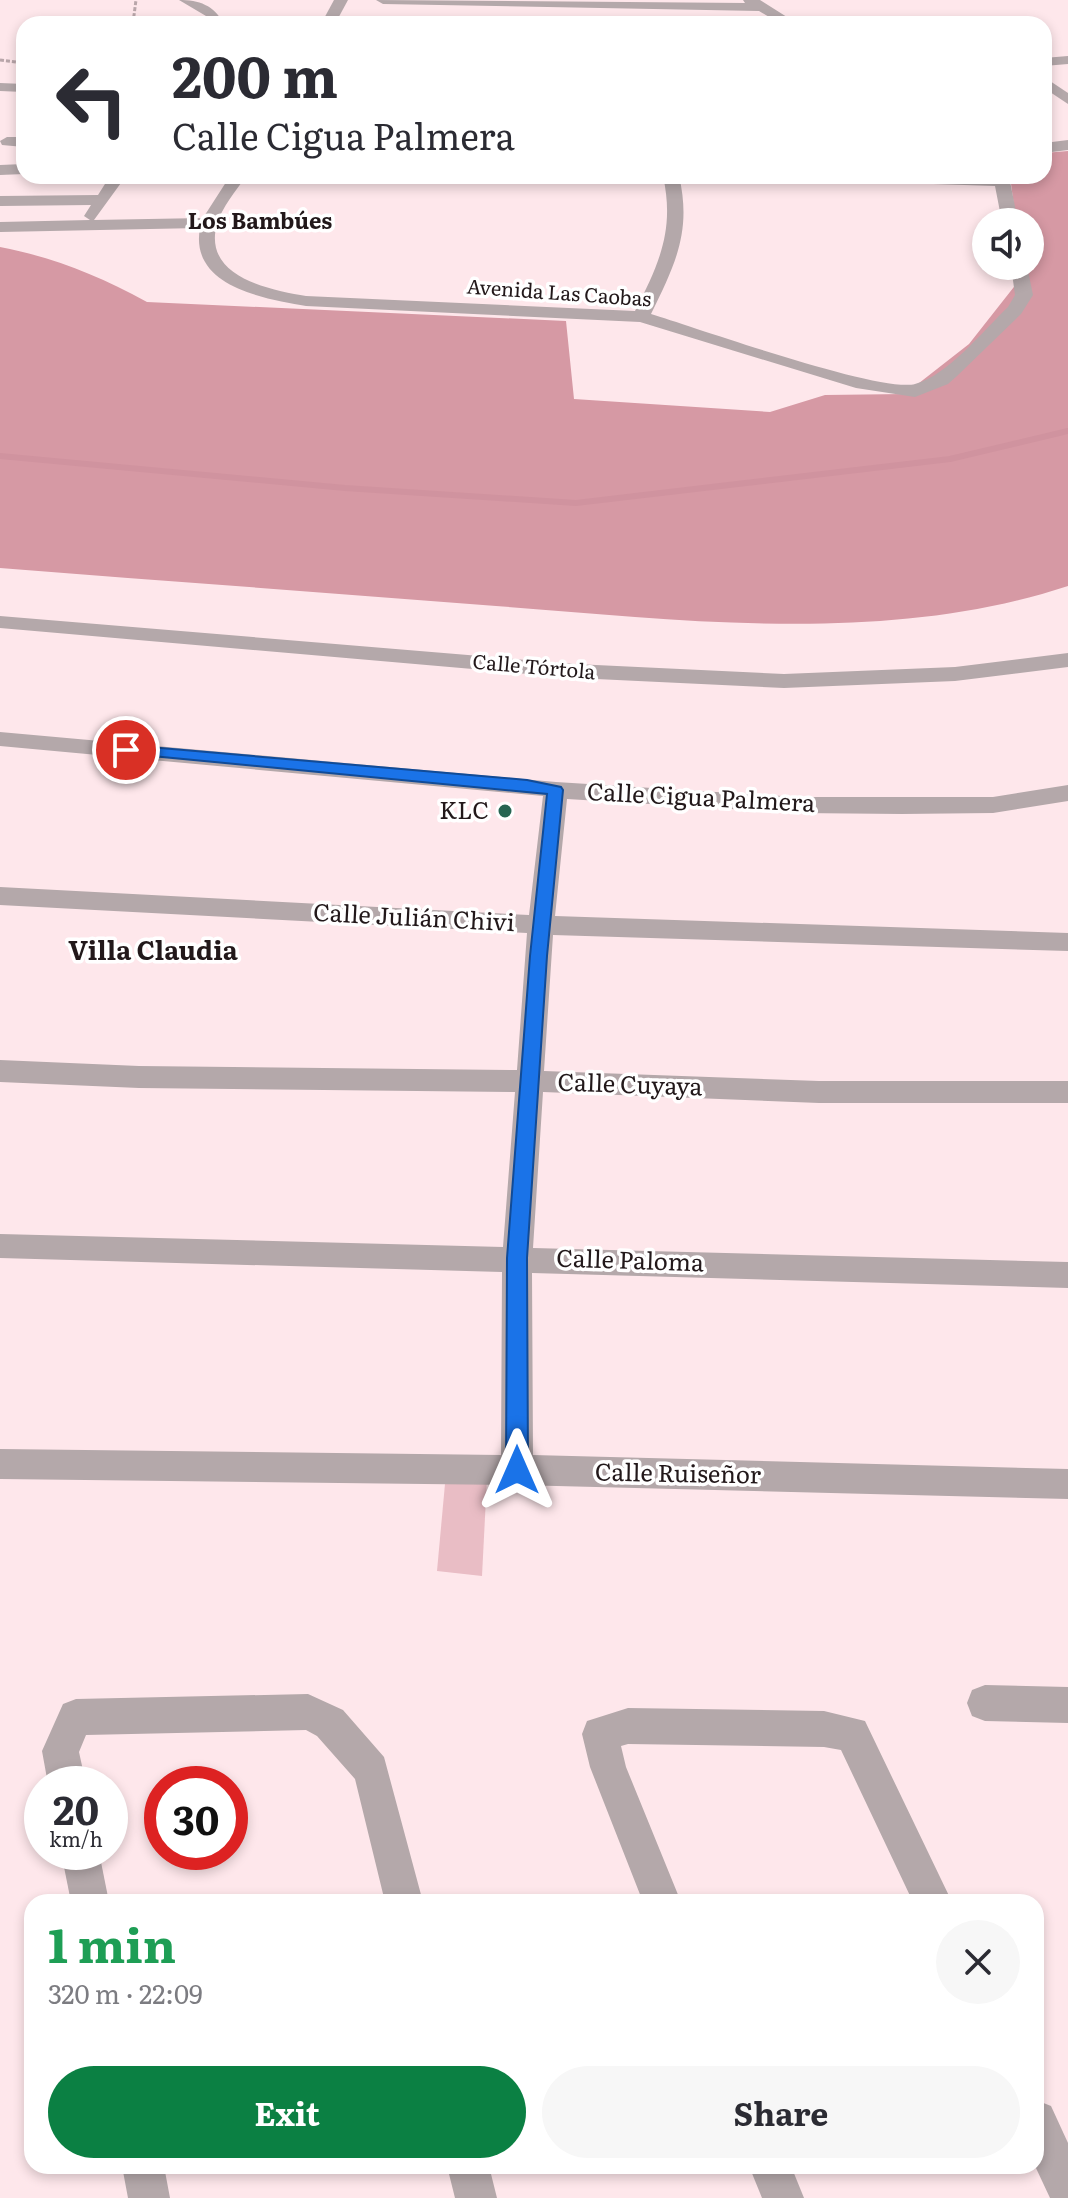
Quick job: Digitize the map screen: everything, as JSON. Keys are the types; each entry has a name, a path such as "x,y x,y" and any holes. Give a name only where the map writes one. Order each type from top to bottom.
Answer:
{"street":[{"path":"186,0 208,16"},
{"path":"383,0 756,3 778,16"},
{"path":"1052,87 1068,100"},
{"path":"7,142 16,142"},
{"path":"92,216 113,184"},
{"path":"0,227 209,223 233,184"},
{"path":"641,317 671,254 678,227 673,184"},
{"path":"1003,184 1007,208"},
{"path":"0,201 103,200"},
{"name":"Avenida Las Caobas","path":"209,223 207,237 210,255 226,275 256,292 306,301 641,317 863,384 915,391 941,380 1022,302 1021,280"},
{"name":"Calle Tórtola","path":"0,622 575,671 784,681 955,674 1068,660"},
{"name":"Calle Cigua Palmera","path":"0,739 556,790 798,805 993,805 1068,793"},
{"path":"517,1470 517,1258 541,925 556,790"},
{"name":"Calle Julián Chivi","path":"0,896 541,925 1068,942"},
{"name":"Calle Cuyaya","path":"0,1071 139,1077 528,1081 819,1092 1068,1092"},
{"name":"Calle Paloma","path":"0,1246 1068,1275"},
{"name":"Calle Ruiseñor","path":"0,1464 517,1470 1068,1484"},
{"path":"985,1703 1068,1705"},
{"path":"63,1766 60,1751 76,1717 308,1712 330,1723 371,1770 402,1894"},
{"path":"659,1894 608,1767 600,1734 628,1726 824,1729 852,1734 929,1894"},
{"path":"84,1870 88,1894"},
{"path":"1044,2138 1068,2190"},
{"path":"144,2174 149,2198"},
{"path":"470,2174 476,2198"},
{"path":"773,2174 783,2198"}],"shaded area":[{"path":"1068,151 1068,586 999,605 929,616 784,624 639,617 0,568 0,247 76,268 147,302 566,321 574,399 770,412 825,395 905,394 969,344 1019,280 1044,280 1044,208 1014,208 1011,184 1052,184 1052,152"},
{"path":"446,1473 487,1478 482,1576 437,1571"}],"waterway":[{"path":"0,456 345,488 576,503 950,459 1068,431"}],"place":[{"name":"KLC","path":"505,811"}],"district":[{"name":"Los Bambúes","path":"260,221"},
{"name":"Villa Claudia","path":"153,951"}],"route":[{"path":"126,750 556,790 538,956 517,1258 517,1470"}]}
